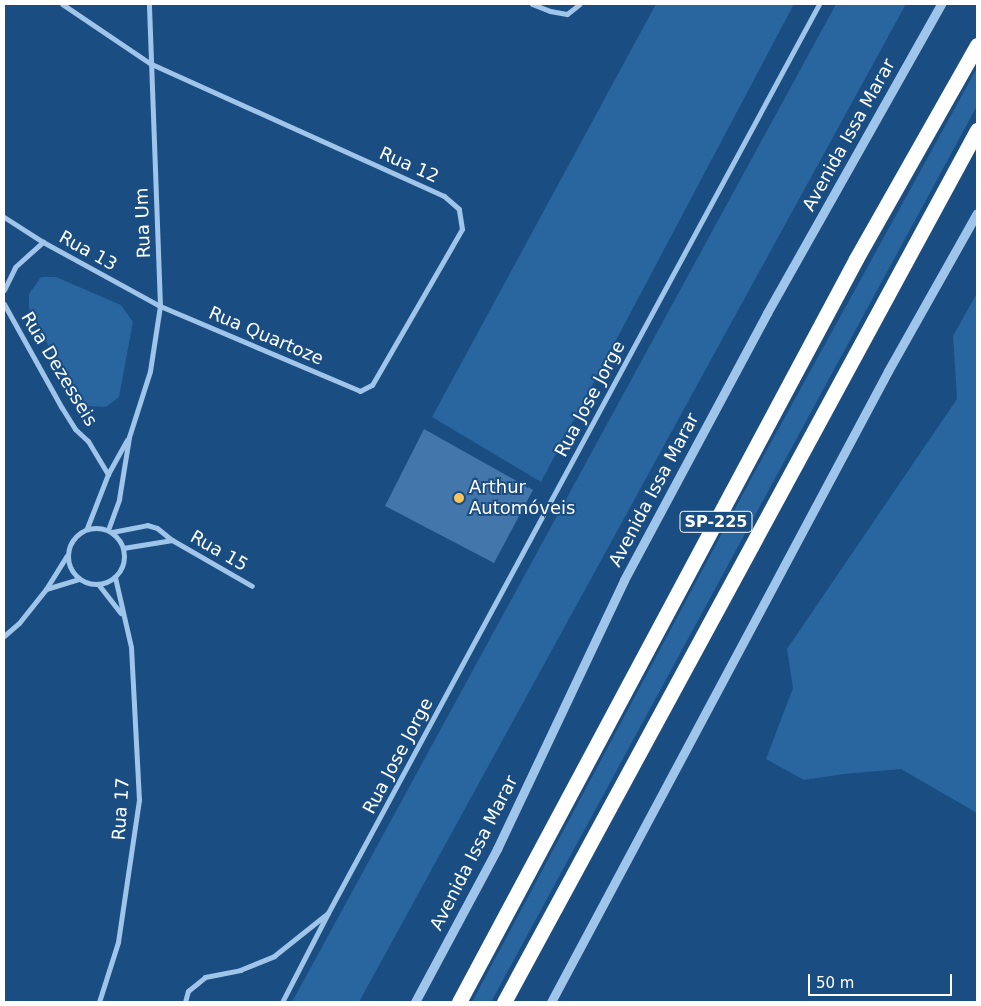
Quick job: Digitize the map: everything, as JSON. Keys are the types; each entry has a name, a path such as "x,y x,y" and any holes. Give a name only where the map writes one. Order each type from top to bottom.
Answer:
{"highway":[{"name":"SP-225","path":"459,1002 856,258 977,45"},
{"name":"SP-225","path":"504,1002 977,130"}],"street":[{"name":"Rua 12","path":"62,4 150,64 444,196 459,209 462,229 372,385 360,391"},
{"name":"Rua Um","path":"110,531 119,499 129,437 150,371 160,306 149,4"},
{"path":"532,4 550,11 567,14 580,4"},
{"name":"Rua Jose Jorge","path":"282,1002 328,913 819,4"},
{"name":"Avenida Issa Marar","path":"415,1002 492,858 624,580 767,313 941,4"},
{"path":"550,1002 888,371 977,213"},
{"name":"Rua 13","path":"4,217 43,242 160,306"},
{"path":"4,290 15,267 43,242"},
{"name":"Rua Dezesseis","path":"4,304 66,415 75,429 88,441 108,474"},
{"name":"Rua Quartoze","path":"160,306 360,391"},
{"name":"Rua Um","path":"87,528 108,474 129,437"},
{"name":"Rua 15","path":"110,531 147,525 157,528 172,540 252,586"},
{"path":"4,636 19,623 46,589 67,555 72,539 87,528 98,527 110,531 123,548 123,564 114,577 98,584 87,583 78,578 68,564 67,555"},
{"name":"Rua 15","path":"123,548 172,540"},
{"name":"Rua 17","path":"99,1002 118,942 139,800 130,647 114,577"},
{"path":"46,589 78,578"},
{"name":"Rua 17","path":"98,584 123,615"},
{"name":"Rua Jose Jorge","path":"185,1002 188,991 205,977 240,970 274,956 328,913"}],"shaded area":[{"path":"656,4 794,4 541,482 432,417"},
{"path":"836,4 906,4 359,1002 292,1002"},
{"path":"977,68 977,106 491,1002 472,1002 752,477"},
{"path":"41,277 56,277 121,305 133,322 119,397 106,407 88,406 72,392 29,308 29,294"},
{"path":"977,293 977,813 901,769 804,780 766,759 793,688 787,649 957,399 953,336"}],"building":[{"name":"Arthur Automóveis","path":"424,429 533,490 494,563 385,506"}],"place":[{"name":"Arthur Automóveis","path":"459,498"}]}
